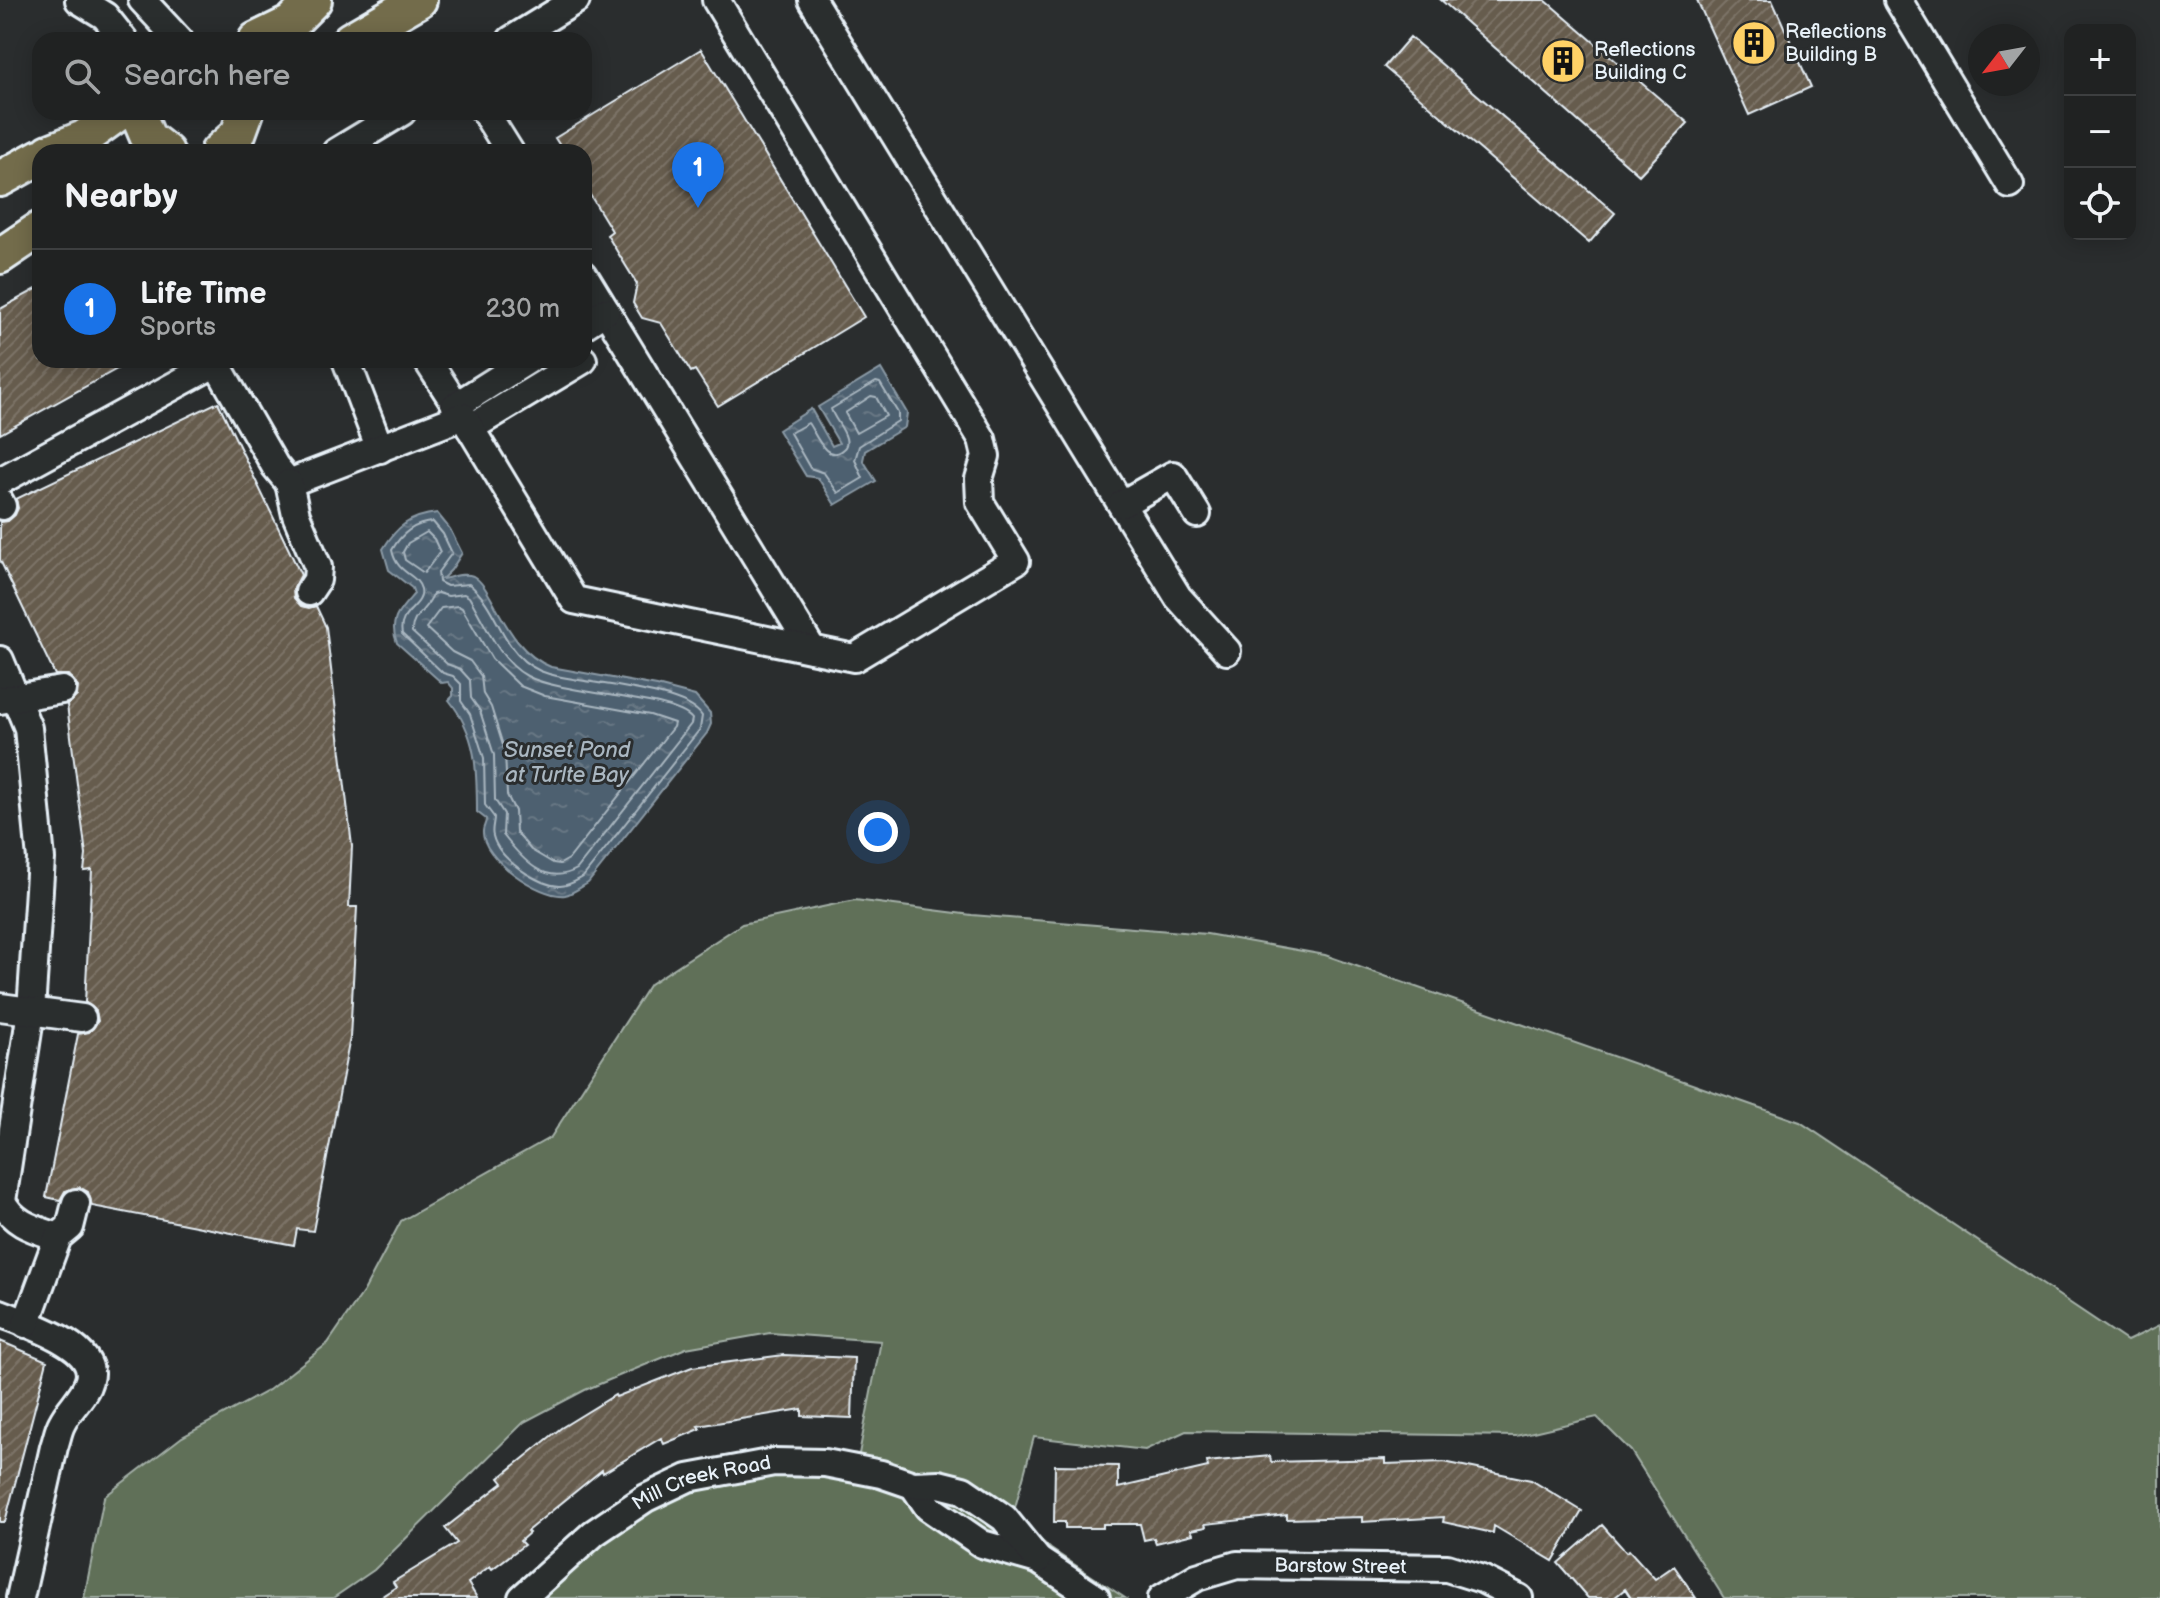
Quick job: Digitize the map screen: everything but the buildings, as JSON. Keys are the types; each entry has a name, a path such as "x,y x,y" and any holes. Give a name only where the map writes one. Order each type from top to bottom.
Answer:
{"main road":[{"path":"272,32 291,23 314,0"},
{"path":"364,32 419,0"},
{"path":"69,144 84,138 109,120"},
{"path":"140,120 148,138 156,144"},
{"path":"0,179 32,161"},
{"path":"0,256 32,234"}],"street":[{"path":"79,0 105,16 118,32"},
{"path":"142,0 172,32"},
{"path":"524,32 576,0"},
{"path":"432,368 574,600 854,658 1016,561 980,502 979,479 986,456 982,439 716,0"},
{"path":"812,0 1178,597 1227,651"},
{"path":"1898,0 2010,185"},
{"path":"349,144 389,120"},
{"path":"490,120 505,144"},
{"path":"595,318 622,337 812,649"},
{"path":"592,355 622,337"},
{"path":"1,496 206,368"},
{"path":"219,368 275,466 289,483 296,515 318,567 317,580 309,592"},
{"path":"349,368 380,449"},
{"path":"463,417 519,368"},
{"path":"289,483 463,417 567,368"},
{"path":"1122,504 1173,475 1197,514"},
{"path":"0,660 8,699 28,728 41,859 31,1011 2,1201 8,1213 22,1224 58,1237"},
{"path":"8,699 62,690"},
{"path":"0,1007 82,1018"},
{"path":"26,1324 58,1237 70,1227 76,1203"},
{"path":"0,1313 55,1336 79,1352 87,1361 90,1371 89,1382 62,1423 54,1447 20,1598"},
{"name":"Mill Creek Road","path":"522,1598 594,1533 646,1498 688,1478 774,1462 825,1463 881,1474 913,1485 928,1507 982,1544 1038,1560 1096,1598"},
{"name":"Barstow Street","path":"1162,1598 1197,1577 1237,1565 1447,1568 1482,1579 1519,1598"}],"green space":[{"path":"855,900 972,915 1207,934 1325,955 1800,1122 2127,1341 2160,1325 2160,1598 1724,1598 1631,1451 1597,1417 1516,1436 1186,1431 1145,1450 1034,1437 1013,1515 1051,1549 1125,1598 509,1598 532,1573 612,1505 676,1471 705,1461 764,1451 859,1454 881,1341 770,1333 686,1348 585,1390 524,1422 374,1570 333,1598 84,1598 104,1497 182,1437 269,1390 328,1343 364,1291 401,1221 551,1137 650,984 742,924"}],"water":[{"path":"881,369 907,413 905,427 865,451 863,460 876,481 835,505 818,478 806,476 778,430 811,409 832,446 839,443 818,407"},
{"name":"Sunset Pond at Turlte Bay","path":"437,513 450,529 462,553 442,579 465,575 476,578 510,631 531,656 551,667 695,696 710,713 711,724 707,733 588,883 574,892 565,895 541,890 514,874 491,853 483,831 486,819 477,812 474,753 465,726 449,700 453,696 453,688 448,682 442,683 397,643 395,622 400,610 414,594 412,588 389,570 383,549 405,524"}],"place":[{"name":"Reflections Building B","path":"1754,43"},
{"name":"Reflections Building C","path":"1563,61"},
{"name":"Life Time","path":"698,208"}]}
